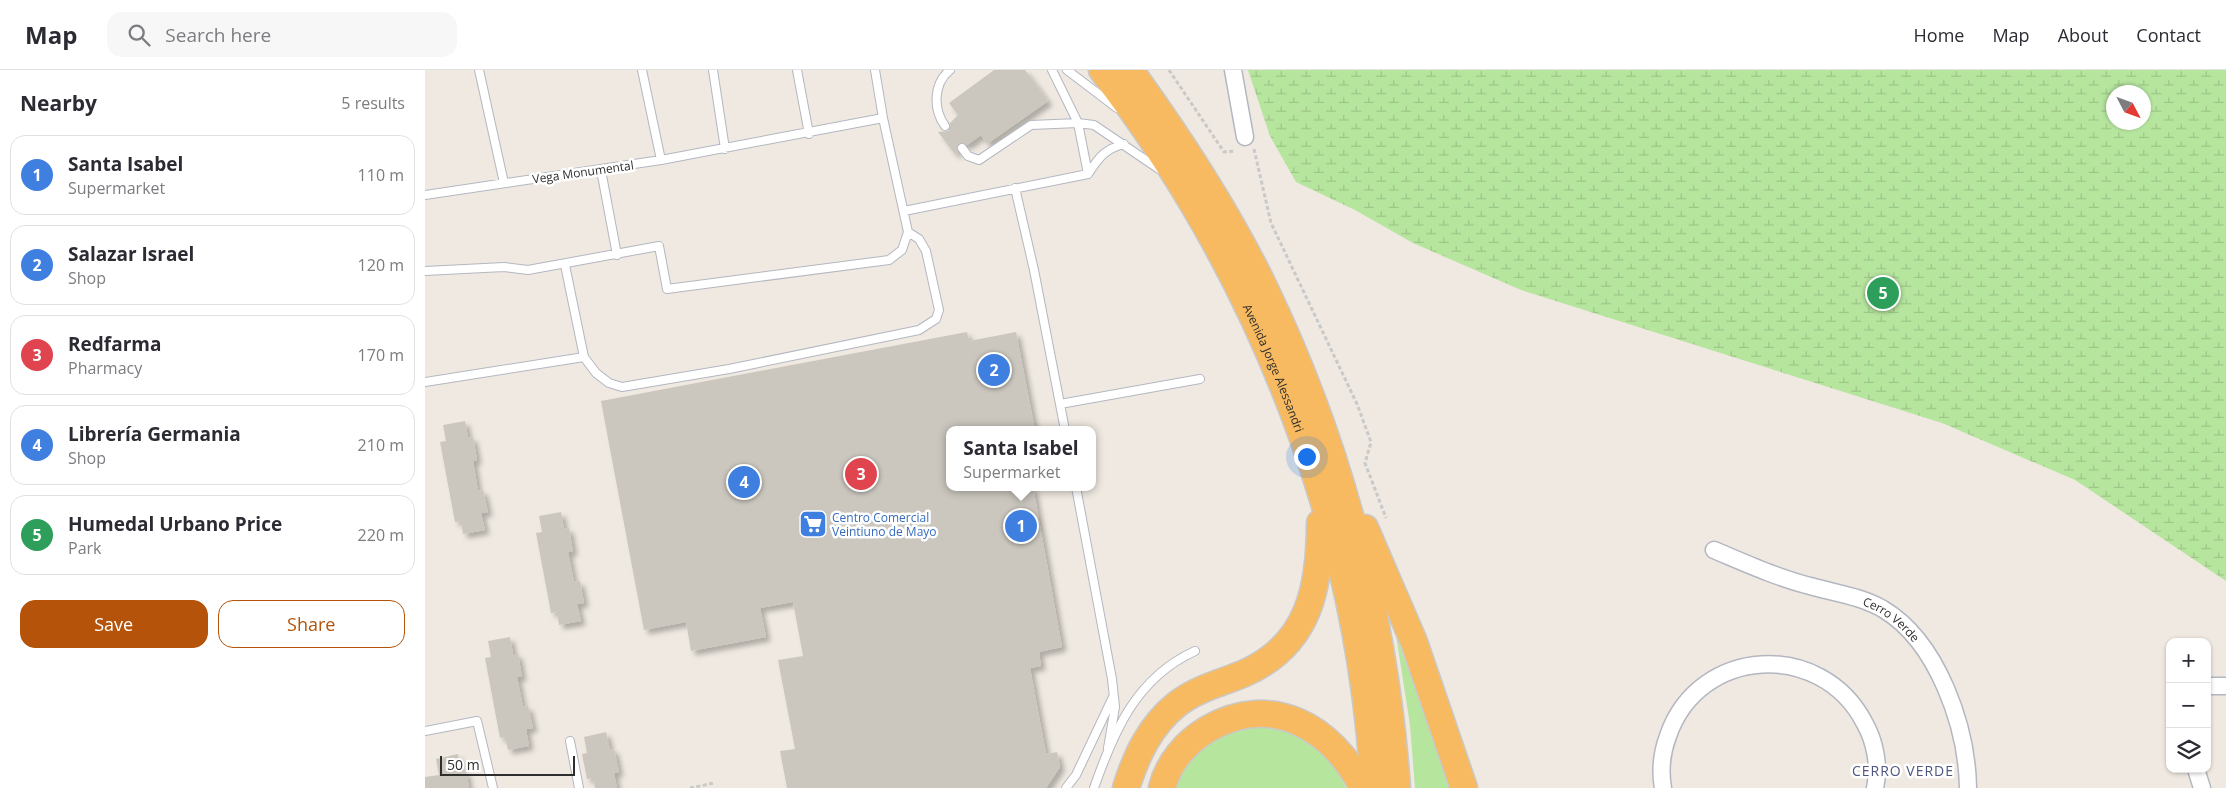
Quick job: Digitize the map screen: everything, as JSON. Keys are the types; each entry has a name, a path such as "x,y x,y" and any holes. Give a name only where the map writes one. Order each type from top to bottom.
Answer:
{"highway":[{"name":"Avenida Jorge Alessandri","path":"1103,70 1153,139 1187,193 1225,260 1268,349 1294,413 1356,537 1379,642 1389,702 1397,788"},
{"name":"Avenida Jorge Alessandri","path":"1130,70 1191,160 1243,247 1265,288 1302,374 1328,481 1336,548 1357,638 1370,733 1375,788"},
{"path":"1125,788 1144,744 1163,716 1199,690 1246,673 1271,658 1282,648 1301,624 1309,610 1318,576 1328,481"},
{"path":"1328,481 1375,547 1401,608 1464,788"},
{"path":"1161,788 1171,765 1179,753 1202,732 1230,719 1257,713 1283,716 1320,734 1341,755 1363,788"}],"street":[{"path":"1233,70 1244,145"},
{"name":"Cerro Verde","path":"1714,550 1795,582 1867,601 1883,609 1904,625 1924,649 1951,703 1963,741 1968,788"},
{"path":"1663,788 1661,764 1665,746 1675,719 1692,696 1723,674 1741,667 1770,664 1798,667 1816,674 1833,684 1847,696 1863,720 1874,746 1877,765 1875,788"},
{"path":"2211,686 2226,686"},
{"path":"2197,773 2202,788"}],"lane":[{"path":"479,70 504,183"},
{"path":"642,70 661,160"},
{"path":"713,70 725,149"},
{"path":"797,70 809,134"},
{"path":"425,271 504,267 528,270 565,265 659,246 667,289 889,260 902,250 908,232 883,118 875,70"},
{"path":"945,126 938,112 937,93 939,84 950,70"},
{"path":"1052,70 1077,123 1088,174"},
{"path":"1067,70 1153,139"},
{"name":"Vega Monumental","path":"425,195 661,160 809,134 883,118"},
{"path":"962,148 968,156 979,160 1031,125 1077,123 1094,125 1147,159 1187,193"},
{"path":"904,211 1088,174 1101,154 1110,148 1124,144"},
{"path":"601,170 617,255"},
{"path":"1015,188 1034,270 1064,426"},
{"path":"565,265 585,357 596,373 609,383 622,387 729,369 919,330 936,319 939,310 926,251 919,239 908,232"},
{"path":"425,382 585,357"},
{"path":"1060,404 1200,380"},
{"path":"1077,491 1115,707 1108,748 1094,788"},
{"path":"1108,748 1132,705 1147,684 1168,665 1195,651"},
{"path":"1066,788 1076,775 1114,695"},
{"path":"425,731 477,721 493,788"},
{"path":"570,741 579,788"}],"path":[{"path":"1169,70 1224,152 1244,145 1254,148 1271,223 1283,252 1296,275 1357,404"},
{"path":"690,788 714,783"}],"green space":[{"path":"1248,70 2226,70 2226,581 2075,480 1942,423 1521,290 1413,243 1355,210 1296,182 1270,136"},
{"path":"1396,635 1450,788 1415,788 1410,725"},
{"path":"1264,725 1290,729 1310,741 1319,750 1335,768 1346,788 1176,788 1186,765 1200,749 1217,737 1239,726"}],"building":[{"path":"994,70 1025,70 1048,101 987,144 981,135 967,145 959,143 956,148 958,152 955,154 938,132 948,131 950,123 958,115 949,103"},
{"path":"967,332 969,341 1016,332 1034,426 946,426 946,491 1034,491 1062,647 1039,652 1041,666 1030,668 1046,754 1057,752 1060,767 1046,788 787,788 780,751 795,749 778,660 803,656 793,602 760,608 766,637 691,651 686,622 644,630 601,401"},
{"path":"465,421 468,438 473,437 477,460 473,461 478,491 483,490 488,512 481,513 485,530 463,534 461,521 455,522 440,442 446,441 443,425"},
{"path":"561,512 564,529 569,528 573,552 568,552 574,582 580,581 584,603 577,604 581,621 559,625 557,612 551,613 536,533 542,532 539,516"},
{"path":"510,637 513,654 518,654 522,677 517,677 523,707 528,706 533,728 526,729 529,746 508,750 505,737 500,738 485,658 491,657 488,641"},
{"path":"606,732 610,750 614,749 619,772 614,773 617,788 595,788 593,778 587,779 582,754 587,753 584,737"},
{"path":"458,754 461,772 466,771 469,788 425,788 425,777 439,775 436,759"}],"place":[{"name":"Humedal Urbano Price","path":"1883,293"},
{"name":"Salazar Israel","path":"994,370"},
{"name":"Redfarma","path":"861,474"},
{"name":"Librería Germania","path":"744,482"},
{"name":"Centro Comercial Veintiuno de Mayo","path":"813,524"},
{"name":"Santa Isabel","path":"1021,526"}],"district":[{"name":"CERRO VERDE","path":"1903,770"}]}
